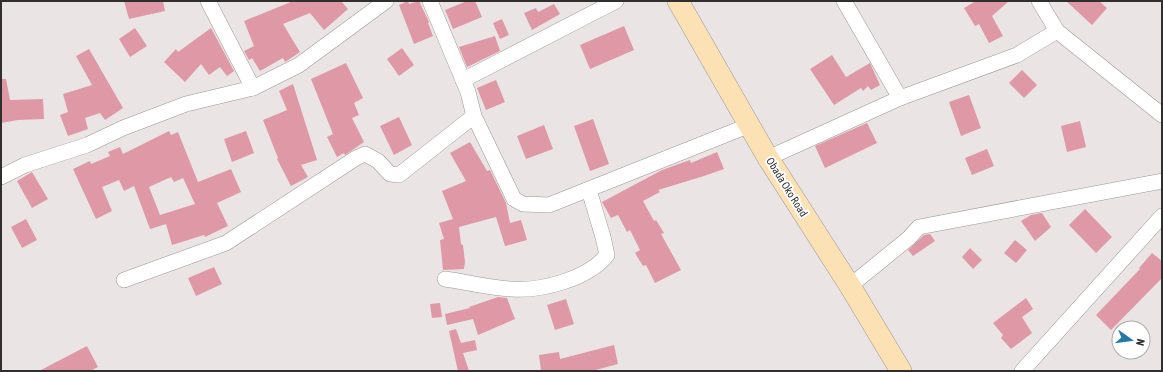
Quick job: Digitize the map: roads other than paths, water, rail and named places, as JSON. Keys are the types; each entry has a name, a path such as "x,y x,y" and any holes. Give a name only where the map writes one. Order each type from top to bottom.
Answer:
{"main road":[{"name":"Obada Oko Road","path":"678,1 768,158 850,286 902,371"}],"street":[{"path":"208,1 253,88"},
{"path":"1,176 25,165 87,144 123,128 186,104 253,88 299,65 386,1"},
{"path":"430,1 464,80 474,116 514,199 523,204 549,205 750,125"},
{"path":"464,80 616,1"},
{"path":"844,1 900,98"},
{"path":"1039,1 1057,31 1162,115"},
{"path":"768,158 900,98 1017,55 1057,31"},
{"path":"124,280 226,243 356,158 365,154 378,161 390,174 399,175 474,116"},
{"path":"850,286 909,238 919,227 1162,181"},
{"path":"445,279 513,289 556,285 586,272 601,262 607,255 604,237 589,190"},
{"path":"1022,371 1162,216"}]}
